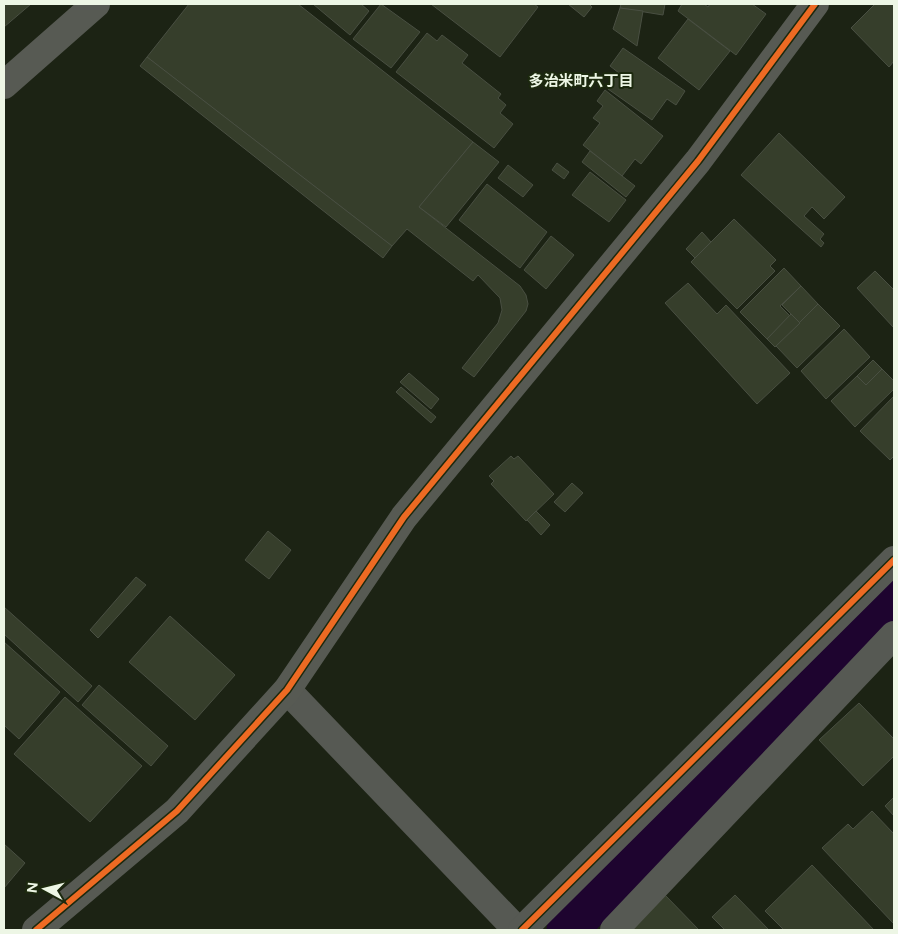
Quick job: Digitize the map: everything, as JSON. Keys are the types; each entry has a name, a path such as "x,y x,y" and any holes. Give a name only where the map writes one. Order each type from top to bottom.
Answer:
{"street":[{"path":"4,85 96,4"},
{"path":"36,930 177,811 287,690 404,517 698,160 815,4"},
{"path":"522,930 894,560"},
{"path":"614,930 894,635"},
{"path":"287,690 517,930"}],"building":[{"path":"4,4 31,4 4,27"},
{"path":"189,4 298,4 473,142 419,207 520,286 526,295 528,304 526,311 474,377 462,368 498,323 502,310 500,298 478,275 473,281 407,229 392,246 147,57"},
{"path":"313,4 361,4 369,11 350,35"},
{"path":"381,4 420,32 391,68 353,39"},
{"path":"431,4 534,4 538,7 500,57"},
{"path":"568,4 589,4 592,7 584,17"},
{"path":"621,4 665,4 663,15 620,8"},
{"path":"682,4 704,4 708,7 710,4 752,4 766,14 736,55 678,11"},
{"path":"875,4 894,4 894,61 889,67 851,28"},
{"path":"620,8 643,11 637,46 613,29"},
{"path":"688,19 730,51 699,90 658,58"},
{"path":"427,33 437,41 442,35 468,55 462,63 501,94 498,98 506,105 500,113 513,124 494,148 396,72"},
{"path":"623,48 685,91 676,105 667,99 652,120 608,89 619,73 610,66"},
{"path":"147,57 392,246 383,258 140,66"},
{"path":"605,90 663,136 641,164 635,159 622,176 583,145 600,123 593,118 603,106 597,101"},
{"path":"779,133 845,197 824,219 812,207 804,216 824,234 820,239 824,243 821,247 741,175"},
{"path":"473,142 499,162 446,227 419,207"},
{"path":"590,151 635,186 626,197 582,162"},
{"path":"557,163 569,172 564,179 552,170"},
{"path":"508,165 533,185 523,197 498,178"},
{"path":"590,172 626,200 609,222 572,195"},
{"path":"487,184 547,232 520,268 459,220"},
{"path":"734,219 776,260 770,266 775,271 737,309 691,262"},
{"path":"702,232 711,242 695,258 686,249"},
{"path":"551,236 574,255 546,289 524,270"},
{"path":"784,268 801,286 780,306 790,316 767,339 740,312"},
{"path":"875,271 894,290 894,328 857,288"},
{"path":"688,283 717,314 726,305 790,373 757,404 665,303"},
{"path":"801,286 818,304 800,323 782,305"},
{"path":"818,304 840,326 797,368 776,346"},
{"path":"791,314 800,323 775,347 767,339"},
{"path":"844,329 870,357 826,399 801,371"},
{"path":"873,360 882,369 866,385 857,376"},
{"path":"882,369 894,381 894,389 855,427 831,401 857,376 866,385"},
{"path":"409,373 439,399 431,409 400,382"},
{"path":"401,387 436,417 431,423 396,392"},
{"path":"894,396 894,456 890,460 860,431"},
{"path":"511,456 514,459 518,456 554,494 526,521 491,484 494,481 489,476"},
{"path":"572,483 583,493 565,512 554,502"},
{"path":"536,511 550,525 541,535 527,520"},
{"path":"268,531 291,550 269,579 245,560"},
{"path":"136,577 146,585 98,638 90,630"},
{"path":"4,607 92,686 78,702 4,634"},
{"path":"170,616 235,675 195,720 129,662"},
{"path":"4,642 60,692 19,739 4,725"},
{"path":"99,685 168,746 151,766 82,705"},
{"path":"65,697 142,766 90,822 14,754"},
{"path":"859,703 894,739 894,756 863,786 819,740"},
{"path":"894,797 894,816 885,806"},
{"path":"872,811 894,834 894,924 822,848 848,824 853,829"},
{"path":"4,844 25,863 4,888"},
{"path":"812,865 874,930 784,930 765,911"},
{"path":"664,894 699,930 627,930"},
{"path":"735,895 769,930 725,930 712,917"}],"waterway":[{"path":"567,930 894,600"}],"cycle path":[{"path":"36,930 177,811 287,690 404,517 698,161 815,4"},
{"path":"522,930 894,560"}],"district":[{"name":"多治米町六丁目","path":"581,81"}]}
